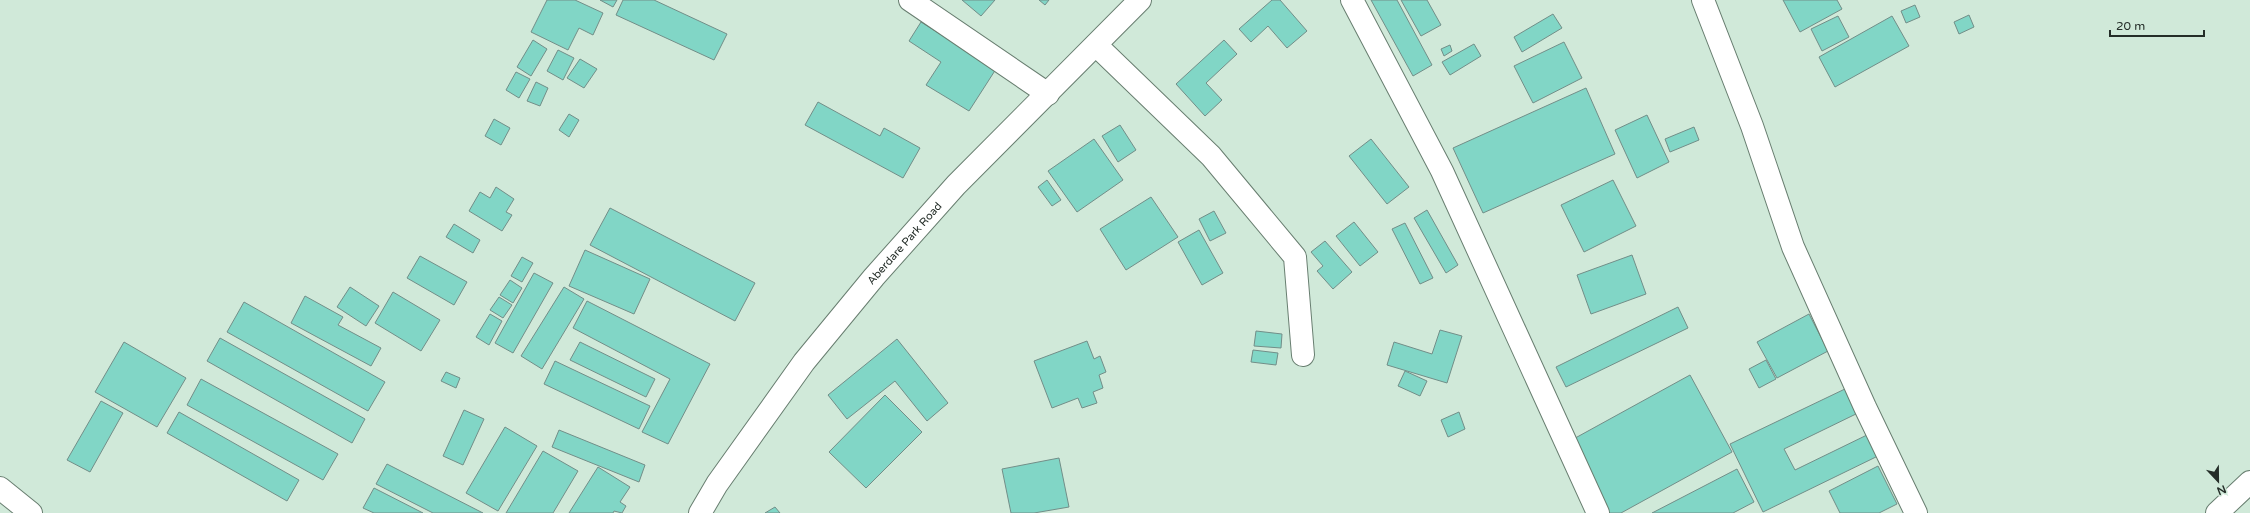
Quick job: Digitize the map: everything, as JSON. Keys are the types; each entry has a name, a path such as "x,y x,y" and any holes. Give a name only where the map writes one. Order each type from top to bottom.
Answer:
{"street":[{"path":"910,0 1048,94"},
{"name":"Aberdare Park Road","path":"700,513 717,484 804,362 874,277 956,185 1140,0"},
{"path":"1352,0 1442,171 1598,513"},
{"path":"1702,0 1752,126 1793,247 1865,407 1916,513"},
{"path":"1096,45 1211,156 1295,257 1303,355"},
{"path":"2217,513 2250,482"},
{"path":"0,488 31,513"}],"building":[{"path":"547,0 575,0 603,13 593,35 579,28 568,50 531,32"},
{"path":"600,0 617,0 613,7"},
{"path":"623,0 654,0 727,34 714,60 616,15"},
{"path":"962,0 995,0 981,16"},
{"path":"1039,0 1049,0 1045,5"},
{"path":"1272,0 1280,0 1307,31 1287,48 1268,26 1251,42 1239,29"},
{"path":"1371,0 1397,0 1432,65 1413,76"},
{"path":"1401,0 1427,0 1441,25 1421,36"},
{"path":"1783,0 1837,0 1842,9 1800,32"},
{"path":"1915,5 1920,17 1906,23 1901,11"},
{"path":"1553,14 1562,28 1522,52 1514,37"},
{"path":"1969,15 1974,27 1959,34 1954,22"},
{"path":"1838,16 1849,37 1822,51 1811,29"},
{"path":"1892,16 1909,46 1835,87 1819,57"},
{"path":"921,22 996,69 969,111 926,85 941,62 909,41"},
{"path":"533,40 547,49 531,76 517,67"},
{"path":"1224,40 1237,54 1206,83 1222,100 1205,116 1176,84"},
{"path":"1564,42 1582,78 1533,103 1514,66"},
{"path":"1474,44 1481,56 1450,75 1442,62"},
{"path":"1450,45 1452,51 1444,56 1441,49"},
{"path":"558,50 574,58 563,80 547,71"},
{"path":"580,59 597,69 584,88 567,78"},
{"path":"516,72 530,79 519,98 506,90"},
{"path":"536,82 548,88 540,106 527,101"},
{"path":"1586,88 1615,154 1483,213 1453,148"},
{"path":"818,102 880,136 884,128 920,148 903,178 805,125"},
{"path":"569,114 579,120 569,137 559,130"},
{"path":"1647,115 1669,162 1637,178 1615,130"},
{"path":"494,119 510,128 501,145 485,136"},
{"path":"1120,125 1136,150 1118,162 1102,136"},
{"path":"1694,127 1699,140 1670,152 1665,139"},
{"path":"1094,139 1123,180 1077,212 1048,171"},
{"path":"1371,139 1409,187 1387,204 1349,156"},
{"path":"1047,180 1061,200 1052,206 1038,187"},
{"path":"1613,180 1636,226 1584,252 1561,205"},
{"path":"496,187 514,199 506,212 512,215 502,231 469,211 480,192 490,198"},
{"path":"1151,197 1178,237 1126,270 1100,229"},
{"path":"610,208 755,283 735,321 590,245"},
{"path":"1427,210 1458,265 1446,273 1414,218"},
{"path":"1214,211 1226,233 1210,241 1199,219"},
{"path":"1354,222 1378,252 1360,266 1336,236"},
{"path":"1405,223 1433,278 1420,284 1392,229"},
{"path":"454,224 480,240 473,253 446,237"},
{"path":"1199,230 1223,273 1202,285 1178,242"},
{"path":"1325,241 1352,272 1333,289 1317,271 1323,266 1311,252"},
{"path":"585,250 650,279 634,314 569,286"},
{"path":"1632,255 1646,294 1591,314 1577,275"},
{"path":"420,256 467,282 454,305 407,278"},
{"path":"522,257 533,263 522,282 511,276"},
{"path":"534,273 553,283 513,353 495,343"},
{"path":"510,280 522,288 513,303 500,295"},
{"path":"350,287 379,306 366,326 337,307"},
{"path":"564,287 584,299 542,369 521,356"},
{"path":"393,292 440,320 421,351 375,323"},
{"path":"305,296 343,317 338,325 381,348 371,366 291,323"},
{"path":"499,297 512,305 503,318 490,310"},
{"path":"587,301 710,364 668,444 642,432 670,379 573,328"},
{"path":"244,302 385,382 368,411 227,332"},
{"path":"1678,307 1688,328 1566,387 1556,367"},
{"path":"490,314 502,321 489,345 476,337"},
{"path":"1809,314 1828,351 1777,378 1757,342"},
{"path":"1440,330 1462,336 1447,383 1387,365 1394,342 1432,354"},
{"path":"1256,331 1282,334 1281,348 1254,346"},
{"path":"220,338 365,419 352,443 207,361"},
{"path":"897,339 948,403 927,421 895,381 847,419 828,395"},
{"path":"1087,341 1094,359 1100,356 1106,372 1099,375 1103,388 1093,392 1097,403 1082,408 1078,398 1052,408 1034,361"},
{"path":"124,342 186,378 157,427 95,392"},
{"path":"580,342 655,379 646,397 570,360"},
{"path":"1253,350 1278,353 1276,365 1251,362"},
{"path":"1766,360 1776,379 1759,388 1749,369"},
{"path":"555,361 650,406 639,429 544,384"},
{"path":"1405,371 1427,381 1420,396 1398,386"},
{"path":"446,372 460,378 456,388 441,381"},
{"path":"1690,375 1732,452 1621,513 1607,513 1568,442"},
{"path":"201,379 338,454 323,480 187,405"},
{"path":"1847,388 1858,413 1784,449 1795,470 1869,434 1880,455 1763,512 1730,444"},
{"path":"885,395 922,432 866,488 829,452"},
{"path":"101,401 123,413 90,472 67,460"},
{"path":"464,410 484,419 463,465 443,456"},
{"path":"179,412 299,480 287,501 167,433"},
{"path":"1459,412 1465,429 1448,437 1441,420"},
{"path":"505,427 537,446 498,511 466,493"},
{"path":"559,430 645,465 639,482 552,447"},
{"path":"543,451 578,471 553,513 506,513"},
{"path":"1059,458 1069,507 1034,513 1011,513 1002,469"},
{"path":"387,464 483,513 433,513 376,484"},
{"path":"1878,466 1897,504 1879,513 1840,513 1829,491"},
{"path":"598,467 630,487 620,502 626,506 622,513 614,511 613,513 569,513"},
{"path":"1737,469 1754,502 1733,513 1652,513"},
{"path":"374,488 423,513 374,513 363,508"},
{"path":"775,507 780,513 765,513"}]}
